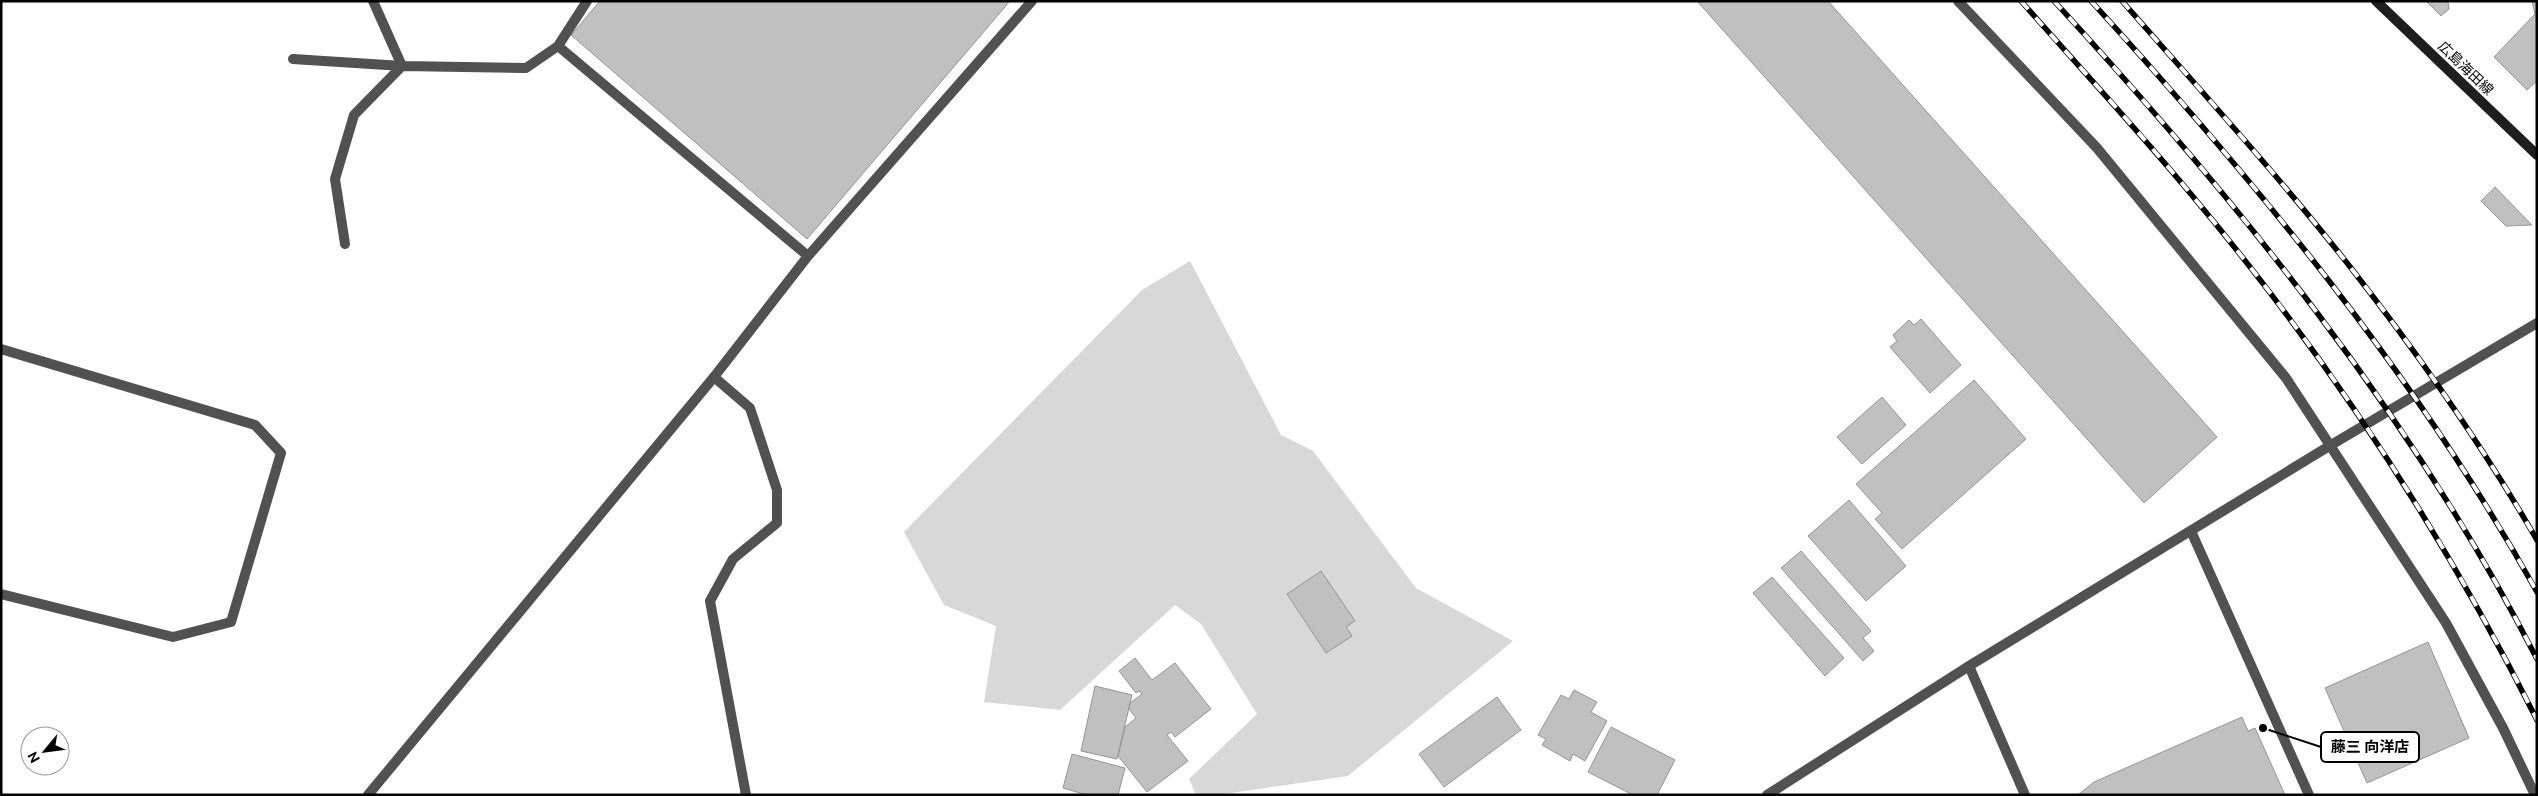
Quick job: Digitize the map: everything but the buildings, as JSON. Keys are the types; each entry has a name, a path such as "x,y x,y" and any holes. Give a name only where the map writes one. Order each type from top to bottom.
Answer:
{"main road":[{"name":"広島海田線","path":"2376,1 2537,155"}],"street":[{"path":"373,1 402,66"},
{"path":"293,59 402,66 526,68 558,46 587,1"},
{"path":"368,795 714,377 808,256 1032,1"},
{"path":"1958,1 2104,155 2286,378 2446,623 2503,728 2535,795"},
{"path":"558,46 808,256"},
{"path":"345,244 335,178 354,115 402,66"},
{"path":"1767,795 1969,666 2331,445 2537,323"},
{"path":"1,349 256,425 281,452 232,622 173,637 1,594"},
{"path":"714,377 750,408 777,490 777,523 733,559 710,601 746,795"},
{"path":"2191,531 2309,795"},
{"path":"1969,666 2025,795"}],"shaded area":[{"path":"1190,261 1281,435 1313,451 1416,588 1513,641 1348,776 1217,795 1196,795 1189,779 1257,714 1201,624 1175,605 1060,710 984,702 996,626 944,605 904,532 1142,290"}],"railway":[{"path":"2021,1 2195,199 2245,260 2338,385 2423,515 2463,582 2537,720"},
{"path":"2054,1 2190,154 2318,314 2378,396 2435,481 2488,569 2537,659"},
{"path":"2091,1 2274,211 2387,358 2440,434 2490,512 2537,592"},
{"path":"2122,1 2296,200 2376,301 2472,435 2537,540"}],"place":[{"name":"藤三 向洋店","path":"2263,728"}]}
